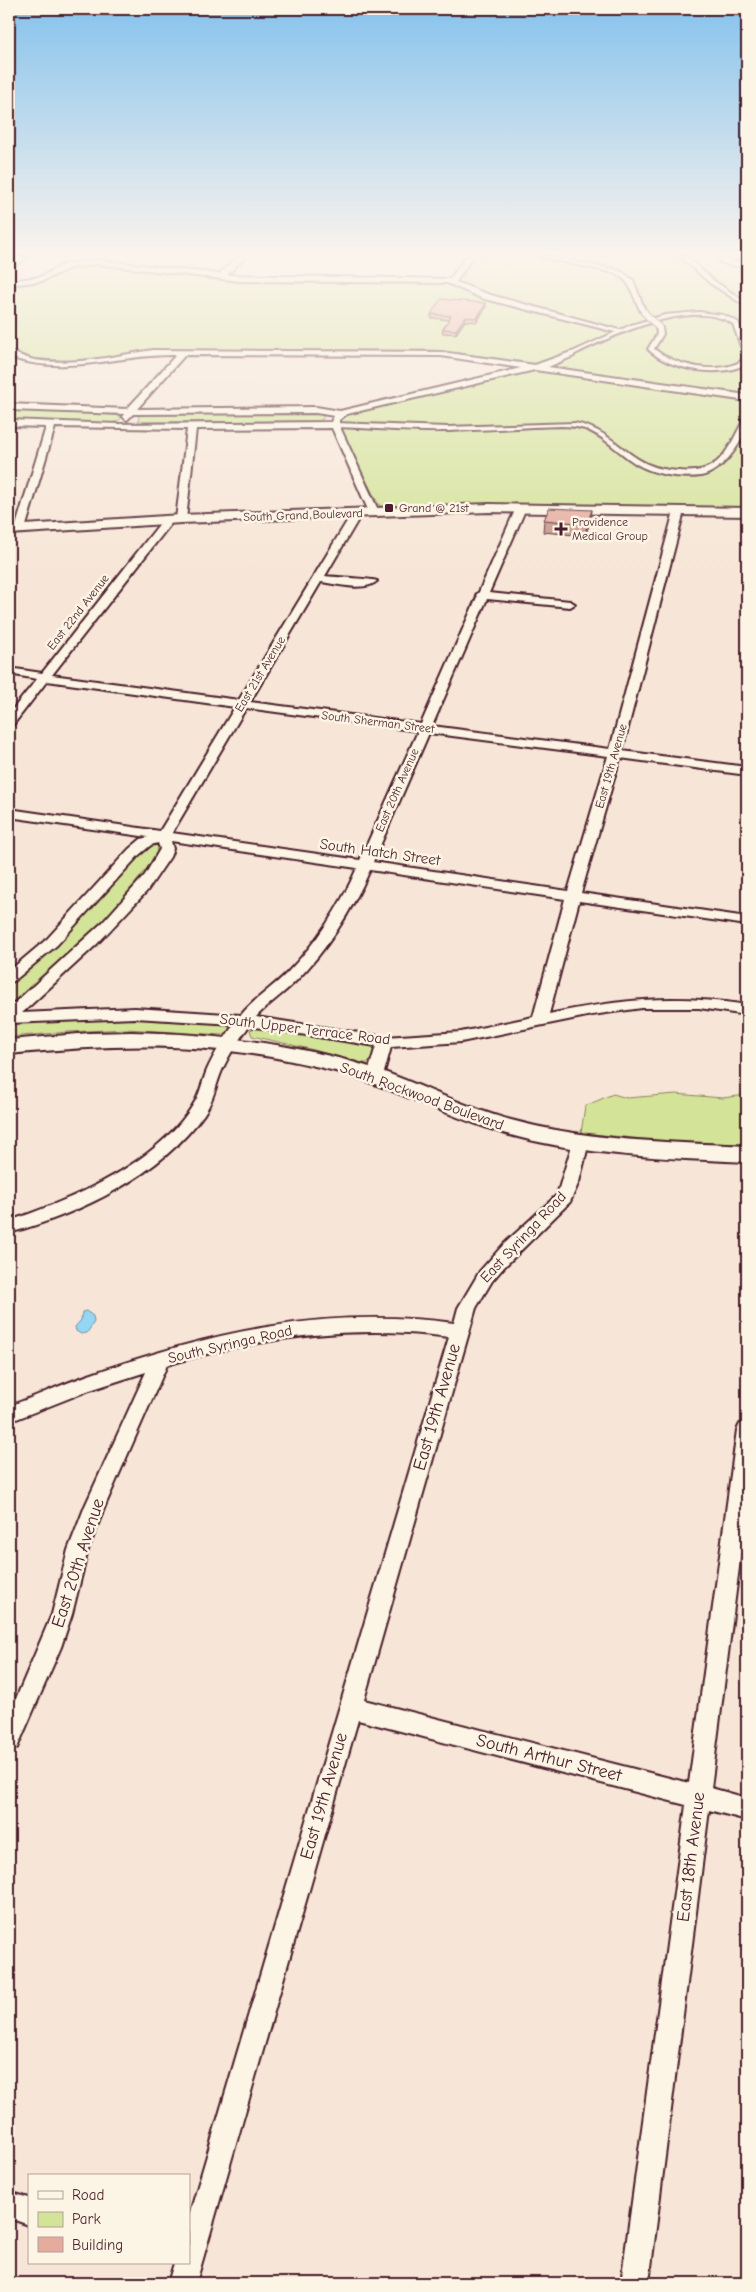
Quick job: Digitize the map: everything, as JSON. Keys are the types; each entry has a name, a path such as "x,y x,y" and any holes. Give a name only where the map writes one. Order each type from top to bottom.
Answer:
{"main road":[{"name":"South Grand Boulevard","path":"14,530 175,519 521,508 747,512"}],"street":[{"path":"125,427 129,412 172,364"},
{"path":"512,364 747,398"},
{"path":"9,407 54,411 129,412 308,410 341,414 549,364"},
{"path":"569,364 585,374"},
{"path":"684,364 697,368 716,369 735,368 741,364"},
{"path":"341,414 335,419 335,425 374,512"},
{"path":"9,423 50,426 125,427 335,425 425,429 578,425 599,432 643,465 668,472 694,475 707,474 720,466 728,456 747,419"},
{"path":"14,530 50,426"},
{"path":"175,519 192,426"},
{"name":"East 20th Avenue","path":"231,1044 245,1020 296,972 326,936 355,888 481,595 521,508"},
{"name":"East 19th Avenue","path":"540,1020 573,896 615,753 679,511"},
{"name":"East 21st Avenue","path":"163,837 357,513"},
{"name":"East 22nd Avenue","path":"9,722 175,519"},
{"path":"317,578 356,583 372,581"},
{"path":"481,595 570,604"},
{"name":"South Sherman Street","path":"9,672 747,771"},
{"name":"South Hatch Street","path":"9,813 747,921"},
{"path":"9,978 52,942 134,852 146,842 163,837 166,849 163,858 120,914 86,948 9,1017"},
{"name":"South Upper Terrace Road","path":"9,1017 135,1013 245,1020 385,1042 461,1036 540,1020 642,1003 699,1003 747,1010"},
{"name":"South Rockwood Boulevard","path":"9,1047 67,1039 150,1038 231,1044 274,1050 375,1076 461,1113 494,1124 581,1142 661,1150 747,1154"},
{"path":"375,1076 385,1042"},
{"path":"9,1227 34,1220 113,1183 172,1140 200,1107 217,1065 231,1044"},
{"name":"East Syringa Road","path":"459,1331 474,1291 486,1273 564,1198 571,1182 581,1142"},
{"name":"South Syringa Road","path":"9,1414 37,1405 92,1382 161,1359 262,1334 313,1326 391,1322 426,1324 459,1331"},
{"name":"East 19th Avenue","path":"190,2259 459,1331"},
{"name":"East 20th Avenue","path":"9,1740 50,1647 62,1614 78,1550 95,1506 161,1359"},
{"name":"East 18th Avenue","path":"635,2283 747,1430"},
{"name":"South Arthur Street","path":"350,1707 747,1809"},
{"path":"9,2205 28,2212"},
{"name":"East 19th Avenue","path":"182,2283 188,2264"}],"green space":[{"path":"539,364 747,364 747,508 495,504 386,508 379,505 358,465 338,419 346,414"},
{"path":"9,410 115,415 121,417 119,421 111,423 9,420"},
{"path":"319,412 323,414 323,419 318,421 138,422 139,416 144,414"},
{"path":"152,844 159,846 160,850 127,893 72,952 9,1004 9,982 80,921 118,880 137,854"},
{"path":"130,1018 222,1024 228,1025 230,1030 222,1035 126,1029 9,1037 9,1025 22,1022"},
{"path":"261,1025 320,1039 371,1044 375,1047 374,1056 367,1063 360,1063 252,1036 250,1030"},
{"path":"747,1092 747,1144 675,1142 581,1133 585,1106 613,1094 627,1098 676,1094 722,1098 739,1096"}],"water":[{"path":"86,1311 93,1316 94,1322 87,1333 81,1334 76,1331 75,1327 81,1320 82,1312"}],"building":[{"path":"549,508 592,510 587,524 544,520"}],"place":[{"name":"Grand @ 21st","path":"389,508"},
{"name":"Providence Medical Group","path":"561,529"}]}
